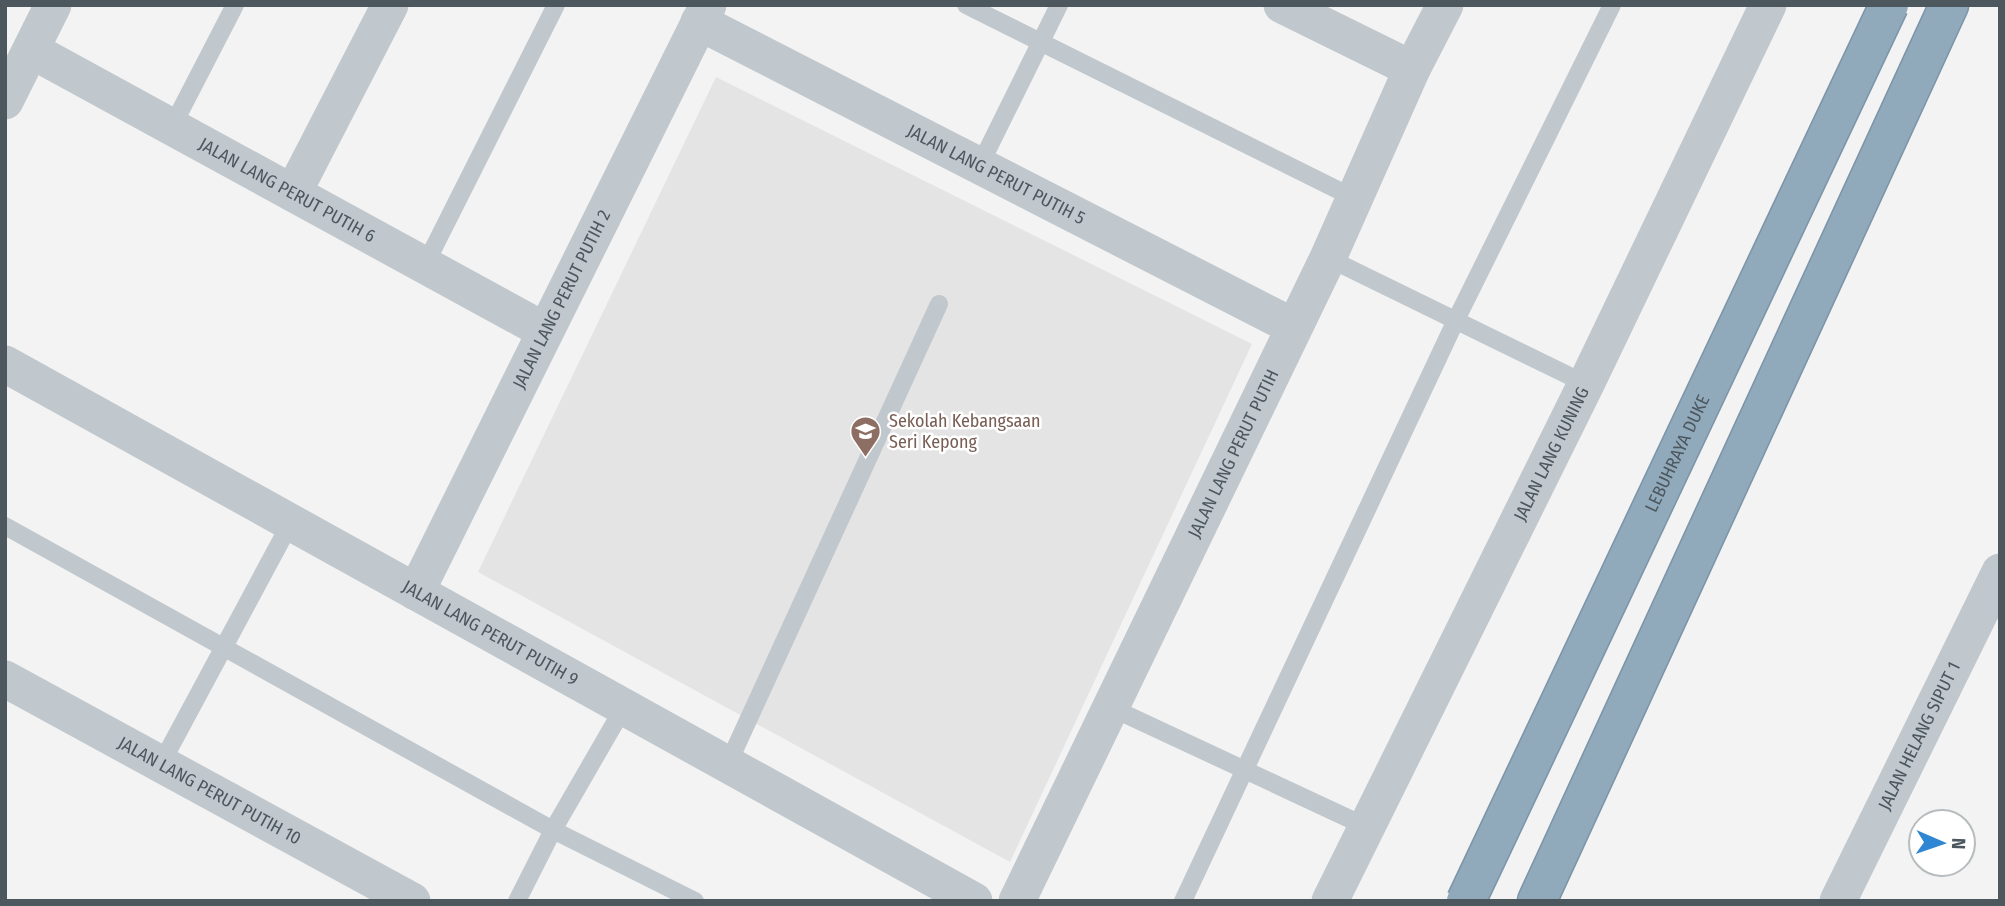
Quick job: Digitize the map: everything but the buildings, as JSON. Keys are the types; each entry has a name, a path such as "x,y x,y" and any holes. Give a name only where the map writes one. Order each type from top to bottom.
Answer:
{"highway":[{"name":"LEBUHRAYA DUKE","path":"1466,901 1889,5"},
{"path":"1537,901 1949,5"}],"street":[{"path":"5,101 53,5"},
{"path":"293,193 390,5"},
{"path":"1282,5 1412,69"},
{"name":"JALAN LANG PERUT PUTIH","path":"1017,901 1328,258 1412,69 1444,5"},
{"name":"JALAN LANG KUNING","path":"1330,901 1586,384 1768,5"},
{"name":"JALAN LANG PERUT PUTIH 5","path":"704,14 979,165 1294,327"},
{"name":"JALAN LANG PERUT PUTIH 2","path":"416,592 704,14"},
{"name":"JALAN LANG PERUT PUTIH 6","path":"31,50 545,331"},
{"name":"JALAN LANG PERUT PUTIH 9","path":"5,364 974,901"},
{"name":"JALAN HELANG SIPUT 1","path":"1839,901 2000,572"},
{"name":"JALAN LANG PERUT PUTIH 10","path":"5,679 412,901"}],"lane":[{"path":"172,127 235,5"},
{"path":"425,265 556,5"},
{"path":"965,5 1354,198"},
{"path":"979,165 1059,5"},
{"path":"1183,901 1456,320 1612,5"},
{"path":"1328,258 1586,384"},
{"path":"728,764 939,304"},
{"path":"161,764 291,522"},
{"path":"5,526 222,649 553,830 695,901"},
{"path":"517,901 553,830 624,707"},
{"path":"1112,708 1367,827"}],"shaded area":[{"name":"Sekolah Kebangsaan Seri Kepong","path":"716,77 1252,344 1010,862 478,572"}],"place":[{"name":"Sekolah Kebangsaan Seri Kepong","path":"866,458"}]}
